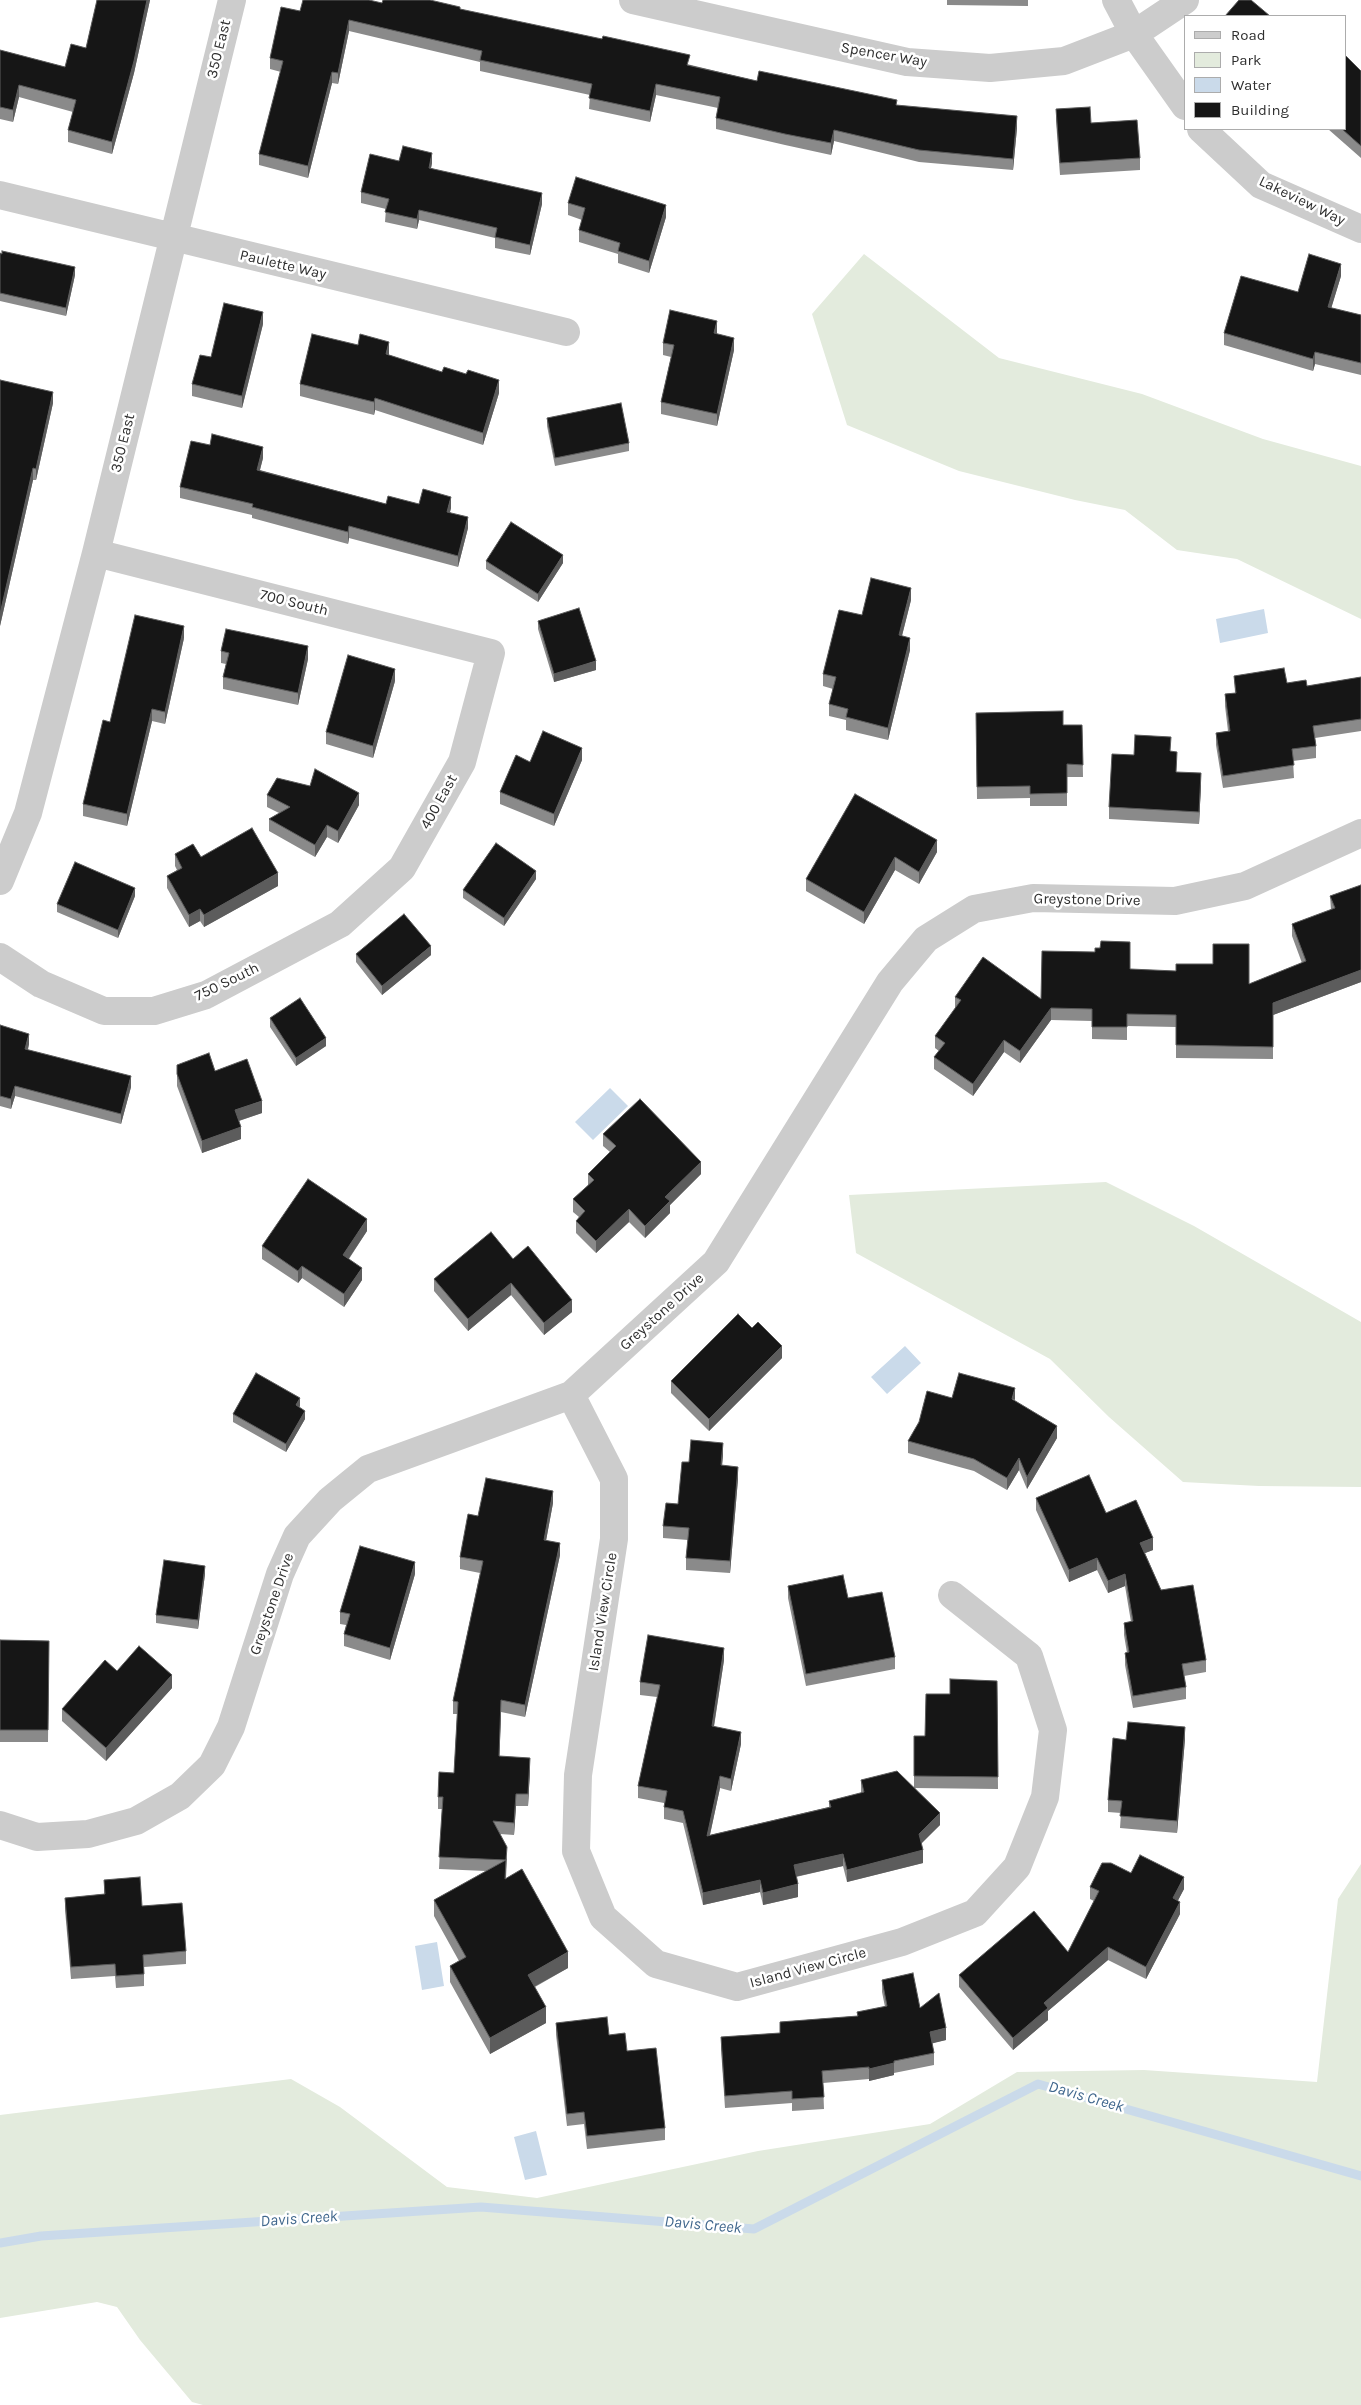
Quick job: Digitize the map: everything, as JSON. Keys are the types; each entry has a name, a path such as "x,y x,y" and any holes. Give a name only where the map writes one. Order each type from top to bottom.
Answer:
{"street":[{"name":"350 East","path":"0,881 28,813 96,553 232,0"},
{"name":"Spencer Way","path":"633,0 907,62 990,68 1064,61 1134,34 1185,0"},
{"path":"1116,0 1134,34 1184,105"},
{"name":"Lakeview Way","path":"1202,130 1261,185 1361,229"},
{"name":"Paulette Way","path":"0,195 566,332"},
{"name":"700 South","path":"96,553 491,653"},
{"name":"400 East","path":"340,924 402,868 462,762 491,653"},
{"name":"Greystone Drive","path":"0,1825 37,1837 88,1834 136,1821 180,1796 212,1765 231,1728 280,1574 298,1536 330,1500 368,1469 571,1395 716,1262 890,982 926,939 974,909 1033,898 1175,901 1245,886 1361,833"},
{"name":"750 South","path":"0,957 41,984 104,1011 154,1011 206,995 340,924"},
{"name":"Island View Circle","path":"571,1395 614,1479 614,1539 578,1775 576,1851 603,1917 656,1964 737,1987 902,1942 975,1913 1017,1867 1045,1797 1053,1730 1029,1656 952,1594"}],"green space":[{"path":"864,254 999,358 1142,394 1263,439 1361,466 1361,619 1237,559 1177,550 1125,510 1075,500 959,471 847,425 812,314"},
{"path":"1106,1182 1194,1226 1361,1322 1361,1487 1259,1486 1183,1482 1109,1417 1050,1359 856,1253 849,1195"},
{"path":"1361,1864 1361,2405 203,2405 192,2402 140,2340 117,2307 97,2302 0,2318 0,2115 291,2079 340,2107 447,2187 537,2198 758,2151 930,2124 1017,2072 1144,2070 1317,2082 1338,1899"}],"water":[{"path":"1264,609 1268,633 1220,643 1216,619"},
{"path":"610,1088 628,1106 593,1140 575,1122"},
{"path":"905,1346 921,1363 887,1394 871,1377"},
{"path":"437,1942 444,1986 422,1990 415,1946"},
{"path":"536,2131 547,2175 525,2180 514,2137"}],"building":[{"path":"97,0 147,0 134,61 112,142 68,130 76,100 19,85 13,110 0,107 0,50 65,67 71,44 86,48"},
{"path":"303,0 369,0 382,3 383,0 430,0 460,7 460,9 602,39 603,36 690,55 687,65 757,81 759,71 897,100 896,105 1017,116 1013,159 919,150 834,130 831,143 785,134 716,118 720,97 656,84 650,111 589,98 592,84 480,60 482,51 349,20 338,73 332,72 308,166 259,154 283,61 270,58 281,7 300,11"},
{"path":"1239,0 1251,0 1269,15 1226,15"},
{"path":"1346,56 1361,71 1361,146 1343,130 1346,130"},
{"path":"1090,107 1091,123 1137,120 1140,158 1060,163 1056,109"},
{"path":"403,146 432,153 429,168 542,193 530,245 495,237 497,228 419,210 417,219 385,212 389,199 361,192 370,154 399,161"},
{"path":"576,177 666,205 649,261 618,251 620,243 579,230 585,208 568,203"},
{"path":"2,251 75,267 66,308 0,293 0,253 2,254"},
{"path":"1309,254 1341,264 1328,307 1361,315 1361,363 1315,352 1313,359 1224,333 1241,276 1298,292"},
{"path":"224,303 263,312 242,396 192,384 200,355 211,357"},
{"path":"670,310 717,321 714,333 734,338 717,414 661,402 674,345 663,343"},
{"path":"312,334 358,345 360,334 389,342 386,354 442,372 444,367 466,374 468,370 499,380 483,433 375,398 374,402 300,384"},
{"path":"0,380 53,392 36,469 33,468 0,614"},
{"path":"621,403 629,443 555,458 547,418"},
{"path":"212,434 263,447 257,470 386,504 388,496 419,504 423,489 451,497 447,512 468,517 458,556 349,526 348,532 252,507 253,504 180,487 191,441 210,445"},
{"path":"511,522 563,555 538,594 486,561"},
{"path":"871,578 911,588 899,635 910,638 888,728 846,717 848,709 829,704 836,677 823,674 839,610 862,615"},
{"path":"579,608 596,661 554,674 538,621"},
{"path":"135,615 184,626 165,712 152,709 127,814 83,804 103,720 110,722"},
{"path":"226,629 308,646 298,693 223,677 229,653 221,651"},
{"path":"348,655 395,669 373,746 326,732"},
{"path":"1284,668 1287,683 1306,680 1307,686 1361,677 1361,719 1313,726 1316,746 1292,749 1294,765 1223,776 1216,733 1230,731 1225,694 1236,693 1234,676"},
{"path":"1063,711 1063,725 1082,725 1083,765 1067,764 1067,793 1030,794 1030,786 977,787 976,713"},
{"path":"543,731 582,748 554,814 500,792 516,755 530,762"},
{"path":"1135,735 1171,737 1170,751 1177,752 1176,772 1201,773 1199,812 1109,807 1112,754 1134,755"},
{"path":"315,769 359,793 338,831 327,825 315,845 269,819 290,807 267,795 277,778 310,786"},
{"path":"855,794 937,840 919,872 895,857 864,912 806,879"},
{"path":"252,828 278,873 204,915 200,909 189,915 167,876 182,868 175,854 193,844 201,857"},
{"path":"496,843 536,871 504,918 463,890"},
{"path":"75,862 135,888 118,930 57,904"},
{"path":"1361,885 1361,970 1273,1003 1273,1047 1176,1045 1176,1015 1127,1014 1127,1027 1092,1027 1092,1009 1051,1008 1020,1051 1004,1040 973,1084 934,1057 945,1043 935,1036 961,1000 955,997 983,957 1041,999 1042,951 1095,952 1095,948 1100,948 1101,941 1130,942 1130,969 1176,971 1176,964 1213,964 1213,944 1249,944 1249,984 1306,961 1292,924 1335,908 1330,896"},
{"path":"404,914 431,946 382,986 356,954"},
{"path":"300,998 326,1038 296,1058 270,1018"},
{"path":"0,1025 29,1034 25,1049 131,1076 121,1114 15,1086 11,1099 0,1096"},
{"path":"209,1053 215,1071 247,1059 262,1101 235,1110 241,1127 202,1141 177,1074 177,1065"},
{"path":"640,1099 701,1162 665,1197 670,1201 645,1226 629,1209 596,1241 576,1221 585,1211 573,1199 594,1180 588,1174 616,1146 603,1134"},
{"path":"308,1179 367,1219 343,1255 362,1268 344,1294 302,1266 298,1271 262,1246"},
{"path":"491,1232 513,1259 528,1246 572,1300 544,1323 511,1283 468,1319 434,1279"},
{"path":"738,1314 752,1328 758,1322 782,1346 709,1419 671,1381"},
{"path":"256,1373 300,1398 296,1405 305,1411 286,1444 233,1414"},
{"path":"959,1373 1015,1388 1012,1399 1057,1426 1027,1477 1019,1458 1007,1478 974,1459 908,1441 919,1422 927,1391 952,1398"},
{"path":"691,1440 723,1443 721,1465 738,1467 730,1561 686,1558 689,1528 663,1526 666,1503 678,1504 682,1462 689,1462"},
{"path":"1089,1475 1106,1513 1136,1500 1153,1538 1140,1543 1161,1590 1193,1585 1206,1660 1182,1664 1186,1687 1133,1696 1125,1653 1129,1652 1124,1623 1133,1621 1125,1574 1108,1581 1097,1558 1069,1570 1036,1498"},
{"path":"486,1478 553,1491 544,1540 560,1543 525,1705 501,1700 499,1756 530,1758 528,1794 516,1794 514,1823 493,1821 507,1847 506,1860 439,1857 443,1797 438,1797 439,1772 454,1773 458,1702 453,1701 483,1561 460,1557 468,1514 478,1516"},
{"path":"360,1546 415,1562 390,1648 344,1634 350,1614 340,1612"},
{"path":"164,1560 205,1566 198,1620 156,1615"},
{"path":"843,1575 848,1598 882,1592 895,1657 806,1674 788,1586"},
{"path":"648,1635 724,1648 712,1726 741,1732 731,1779 720,1776 707,1836 831,1807 829,1801 864,1792 861,1780 897,1771 940,1813 919,1834 923,1850 847,1870 843,1854 794,1865 798,1884 763,1893 760,1880 703,1893 683,1811 664,1807 667,1791 638,1786 660,1685 640,1682"},
{"path":"0,1640 49,1641 48,1730 0,1730"},
{"path":"139,1646 172,1675 106,1748 62,1709 105,1660 117,1671"},
{"path":"950,1679 997,1681 998,1777 914,1776 914,1736 925,1736 926,1694 950,1694"},
{"path":"1128,1722 1185,1727 1177,1821 1120,1816 1122,1801 1108,1800 1113,1738 1126,1740"},
{"path":"1140,1855 1184,1877 1173,1898 1180,1902 1146,1967 1108,1947 1044,2003 1048,2008 1013,2038 959,1975 1034,1911 1068,1952 1099,1891 1090,1887 1102,1863 1111,1863 1131,1873"},
{"path":"506,1860 505,1879 522,1869 568,1952 528,1975 546,2007 490,2038 450,1966 466,1957 434,1900"},
{"path":"140,1877 142,1906 182,1903 186,1951 143,1955 144,1974 116,1976 115,1964 71,1967 65,1898 105,1894 104,1880"},
{"path":"913,1973 920,2008 939,1993 946,2028 930,2032 934,2053 894,2061 894,2063 869,2069 869,2067 822,2071 824,2097 792,2099 792,2091 725,2096 721,2037 780,2033 780,2022 858,2016 857,2012 887,2006 882,1980"},
{"path":"607,2017 609,2035 625,2033 627,2051 656,2048 665,2128 587,2136 584,2112 567,2114 556,2023"}],"waterway":[{"name":"Davis Creek","path":"0,2243 41,2236 481,2207 754,2229 1038,2084 1361,2176"}]}
